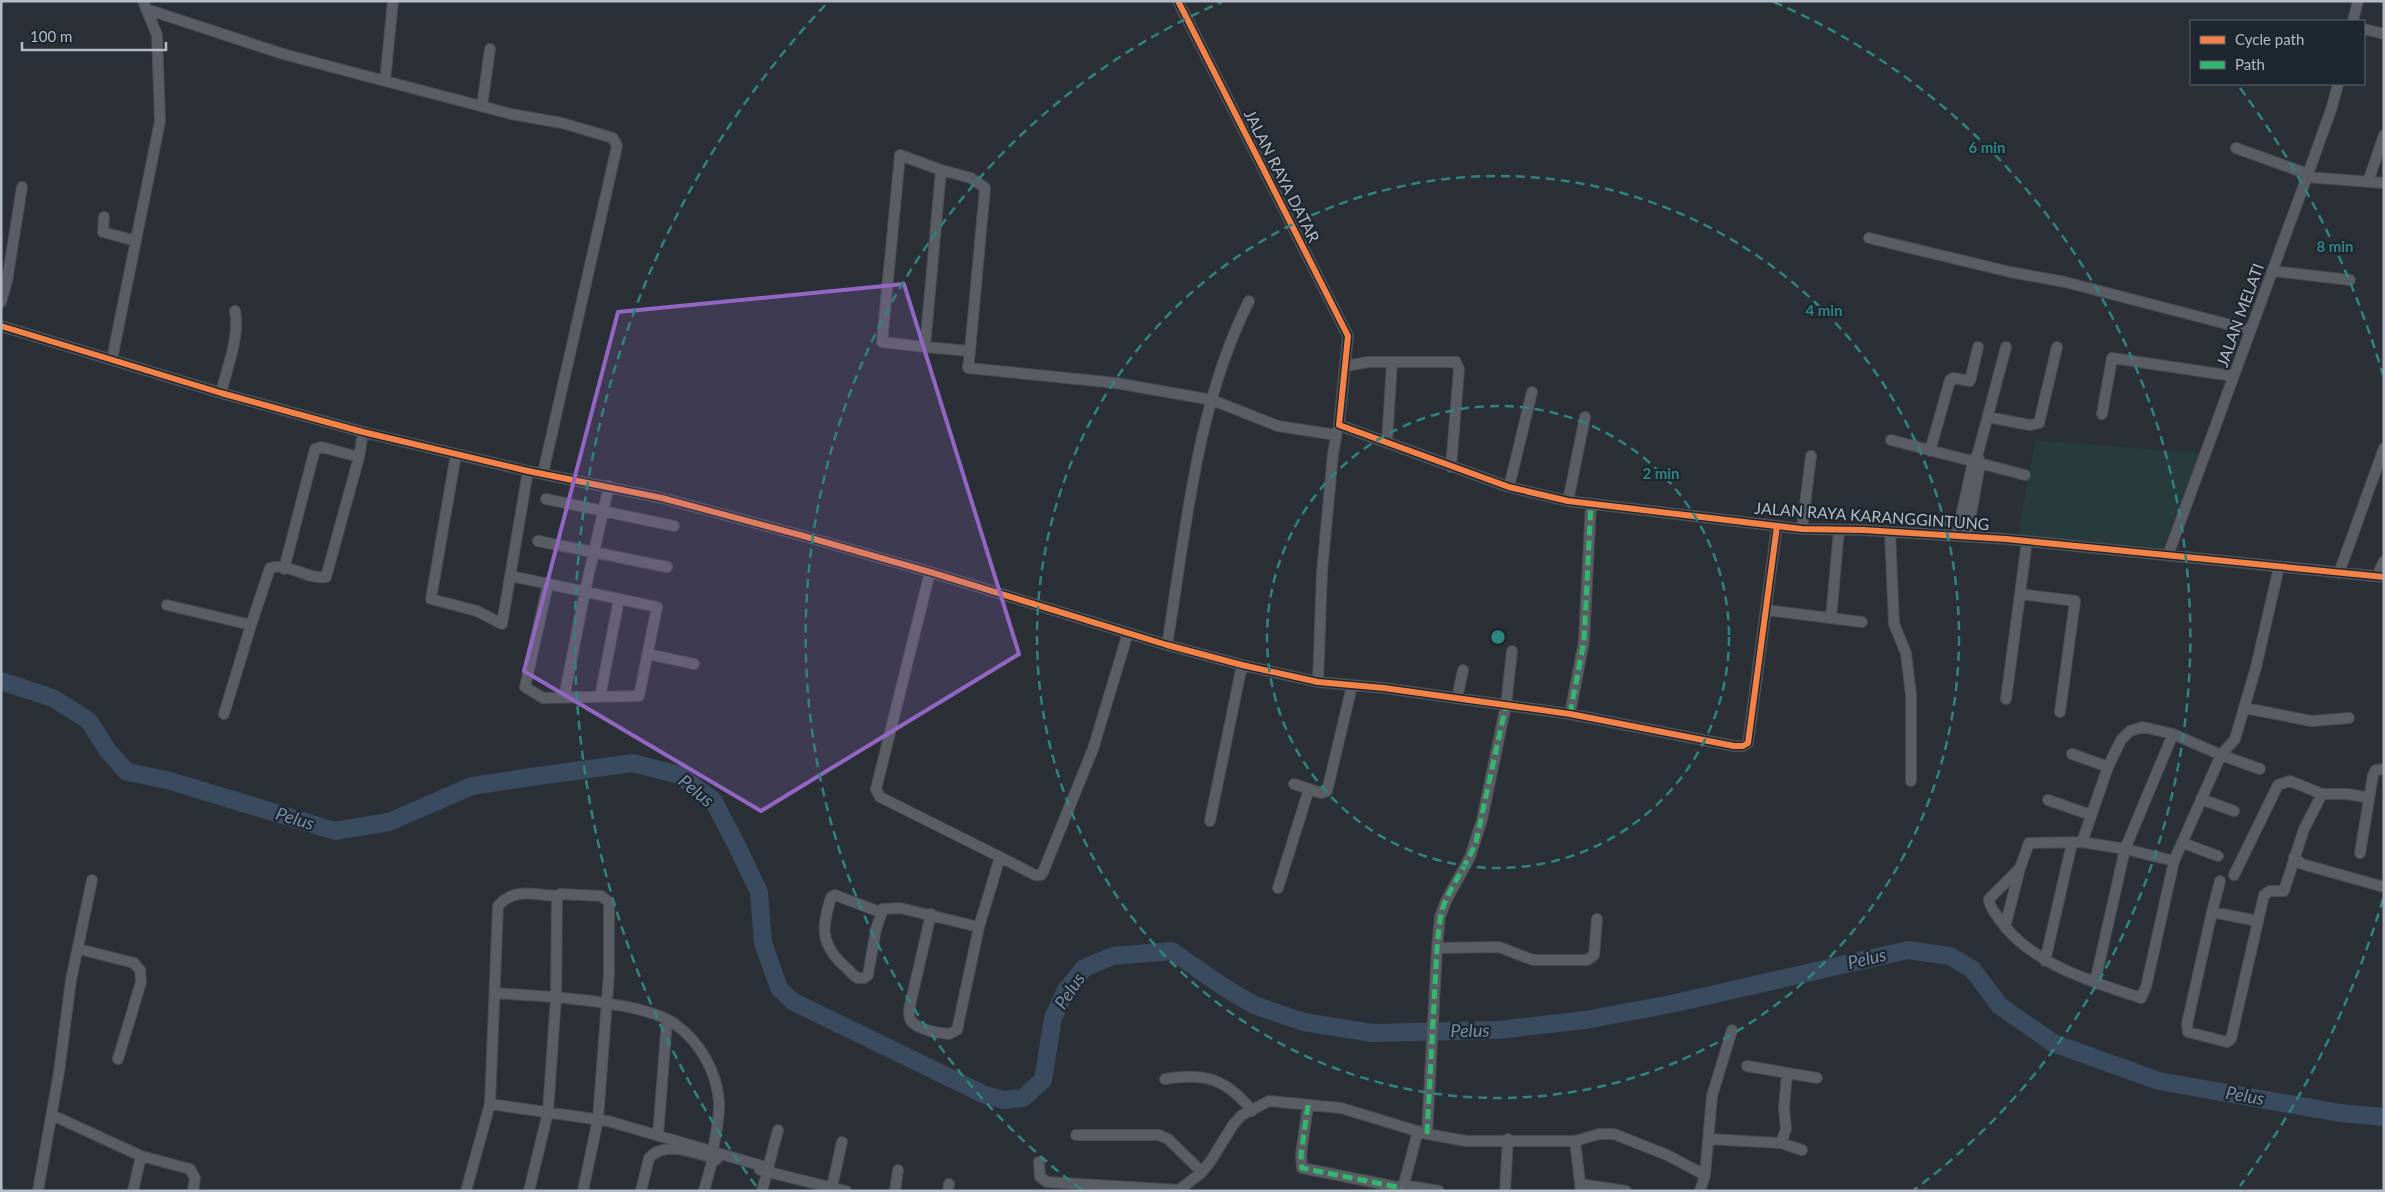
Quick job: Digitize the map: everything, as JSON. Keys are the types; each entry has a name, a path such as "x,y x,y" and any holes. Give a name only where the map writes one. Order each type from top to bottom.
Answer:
{"street":[{"path":"385,81 393,1"},
{"name":"JALAN RAYA DATAR","path":"1178,1 1348,336 1346,366"},
{"path":"2353,20 2358,1"},
{"path":"144,5 283,54 511,114 562,123 613,138 618,146 543,473"},
{"path":"112,358 160,121 158,35 144,5"},
{"path":"2365,29 2384,34"},
{"path":"482,106 490,49"},
{"name":"JALAN MELATI","path":"2168,555 2273,272 2332,107 2338,85"},
{"path":"2368,182 2384,135"},
{"path":"2236,148 2307,176 2384,183"},
{"path":"900,155 970,178 985,188 970,351 925,347 882,342 900,155"},
{"path":"925,347 941,170"},
{"path":"1,302 7,280 22,187"},
{"path":"104,218 104,232 136,241"},
{"path":"1869,238 2010,272 2066,282 2250,330"},
{"path":"2273,272 2350,280"},
{"path":"1167,645 1194,482 1212,400 1224,358 1249,301"},
{"path":"221,393 236,327 236,311"},
{"path":"1,326 112,358 221,393 363,432 528,471 609,486 800,535 930,572 1167,645 1242,664 1318,682 1384,688 1570,714 1743,746 1748,743 1777,526"},
{"path":"1930,451 1950,380 1953,378 1970,381 1978,346"},
{"path":"1962,536 1977,460 2006,347"},
{"path":"1988,417 2030,425 2039,423 2057,347"},
{"name":"JALAN RAYA KARANGGINTUNG","path":"970,351 968,368 1116,383 1212,400 1278,426 1338,430 1387,443 1509,487 1568,501 1802,529 1890,532 2027,541 2380,577"},
{"path":"2102,414 2112,358 2234,376"},
{"path":"1318,682 1322,572 1346,366 1368,362 1450,360 1458,364 1451,467"},
{"path":"1387,443 1392,362"},
{"path":"1509,487 1532,392"},
{"path":"1568,501 1585,417"},
{"path":"224,714 270,568 284,569 318,578 327,576 359,457 363,432"},
{"path":"1891,440 1930,451 1977,460 2025,476"},
{"path":"284,569 315,450 321,447 359,457"},
{"path":"2339,573 2384,448"},
{"path":"456,454 431,599 477,611 502,624 528,471"},
{"path":"1802,529 1811,456"},
{"path":"564,698 585,591 609,486"},
{"path":"546,499 674,526"},
{"path":"1570,714 1584,642 1591,504"},
{"path":"1831,618 1839,530"},
{"path":"1890,532 1894,624 1906,653 1910,695 1911,781"},
{"path":"538,540 668,567"},
{"path":"2006,699 2027,541"},
{"path":"2380,577 2384,561"},
{"path":"2020,868 1989,899 1990,905 2005,927 2045,961 2095,982 2141,998 2174,861 2221,755 2235,739 2245,708 2280,567"},
{"path":"930,572 876,790 880,797 1035,876 1041,875 1043,872 1093,749 1128,633"},
{"path":"510,576 585,591 657,607 639,696 543,698 526,686 548,584"},
{"path":"2020,594 2075,601 2060,712"},
{"path":"600,697 619,599"},
{"path":"167,605 251,625"},
{"path":"1766,610 1862,622"},
{"path":"1402,1188 1422,1132 1432,1054 1433,1009 1440,917 1446,901 1470,857 1482,820 1506,705 1512,650"},
{"path":"648,654 694,664"},
{"path":"1210,821 1242,664"},
{"path":"1457,698 1463,670"},
{"path":"1294,784 1321,793 1327,790 1352,686"},
{"path":"2245,708 2311,721 2349,718"},
{"path":"2045,961 2077,842 2091,815 2108,767 2121,740 2130,731 2143,727 2173,734 2221,755 2260,769"},
{"path":"2095,982 2125,849 2173,734"},
{"path":"2072,754 2108,767"},
{"path":"2360,853 2373,775 2376,770 2384,769"},
{"path":"2234,875 2278,785 2290,781 2322,794 2348,794 2369,798"},
{"path":"1278,888 1309,789"},
{"path":"2220,881 2186,1030 2227,1042 2231,1039 2266,892 2284,891 2304,829 2322,794"},
{"path":"2201,799 2234,811"},
{"path":"2048,800 2091,815"},
{"path":"2005,927 2020,868 2029,843 2077,842 2125,849 2174,861"},
{"path":"2183,843 2218,856"},
{"path":"931,914 909,1010 909,1018 911,1022 920,1026 949,1034 957,1030 980,927 1000,857"},
{"path":"2294,857 2302,864 2384,887"},
{"path":"38,1191 52,1115 72,980 92,880"},
{"path":"466,1191 490,1104 498,906 514,893 557,896 560,894 601,896 609,902 607,1005 598,1119 583,1191"},
{"path":"880,912 835,895 831,897 826,915 824,940 830,952 857,978 864,978 868,975 880,912 887,908 900,908 931,914 980,927"},
{"path":"529,1191 548,1112 556,997 557,896"},
{"path":"2212,912 2258,921"},
{"path":"1437,948 1499,947 1533,960 1587,960 1594,955 1597,919"},
{"path":"79,949 134,963 140,970 141,982 118,1059"},
{"path":"495,993 556,997 652,1013 667,1020 690,1037 706,1058 712,1070 719,1104 713,1155 704,1191"},
{"path":"658,1135 667,1020"},
{"path":"1700,1191 1706,1175 1712,1096 1732,1030"},
{"path":"1746,1066 1817,1078"},
{"path":"1781,1143 1786,1129 1784,1108 1787,1073"},
{"path":"1166,1079 1201,1076 1219,1083 1235,1093 1252,1111"},
{"path":"1039,1162 1040,1177 1047,1182 1179,1190 1202,1172 1233,1125 1242,1115 1269,1101 1341,1108 1422,1132 1466,1141 1508,1139 1576,1145 1599,1134 1614,1134 1667,1155 1706,1175"},
{"path":"490,1104 598,1119 658,1135 713,1155 831,1189 846,1191"},
{"path":"1308,1105 1301,1155 1302,1168 1402,1188 1439,1191"},
{"path":"52,1115 141,1156 190,1169 195,1178 193,1191"},
{"path":"762,1191 778,1130"},
{"path":"1076,1135 1159,1135 1168,1139 1202,1172"},
{"path":"1708,1138 1781,1143 1802,1150"},
{"path":"1504,1191 1508,1139"},
{"path":"831,1189 842,1142"},
{"path":"1576,1145 1580,1187 1626,1191"},
{"path":"641,1191 649,1158 660,1150 674,1148 713,1155"},
{"path":"133,1191 141,1156"},
{"path":"895,1191 898,1170"}],"highlighted area":[{"path":"904,284 1019,654 761,811 524,671 618,312"}],"shaded area":[{"path":"2035,440 2200,453 2163,548 2018,535"}],"waterway":[{"name":"Pelus","path":"1,681 53,698 89,721 108,751 127,772 167,780 335,831 389,822 472,786 633,763 679,775 713,800 759,892 763,943 779,988 792,1001 985,1095 1004,1100 1023,1098 1043,1080 1053,1018 1066,990 1084,968 1113,956 1172,951 1222,986 1254,1005 1304,1022 1372,1033 1498,1030 1585,1020 1671,1004 1908,950 1950,956 1972,969 2000,1006 2053,1043 2159,1081 2340,1113 2384,1117"}],"marked path":[{"path":"1570,714 1584,641 1591,504"},
{"path":"1427,1134 1440,918 1449,894 1476,842 1506,705"},
{"path":"1308,1105 1301,1155 1302,1168 1402,1188"}],"cycle path":[{"path":"1178,1 1348,336 1339,425 1509,487 1568,501 1802,529 1863,530 2006,539 2384,577"},
{"path":"1,326 221,393 363,432 528,471 662,498 800,535 930,572 1167,645 1242,665 1318,682 1384,688 1570,714 1734,746 1743,746 1748,743 1777,526"}]}
